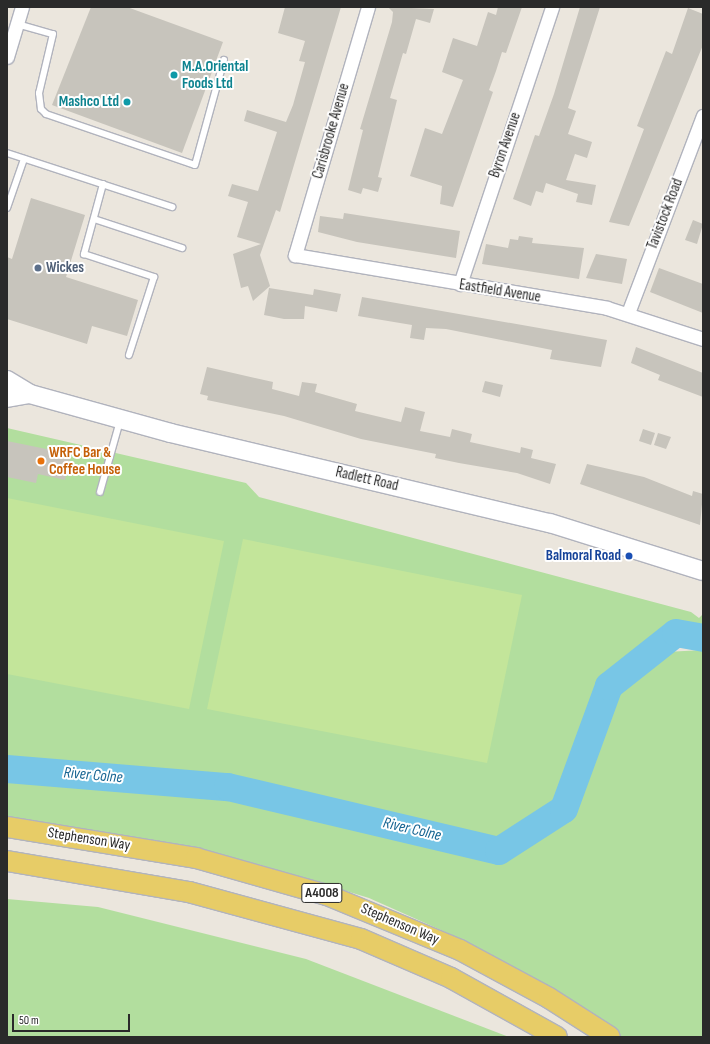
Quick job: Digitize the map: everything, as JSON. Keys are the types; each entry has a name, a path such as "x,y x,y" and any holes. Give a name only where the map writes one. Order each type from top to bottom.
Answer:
{"main road":[{"name":"Stephenson Way","path":"7,827 196,858 327,895 460,950 549,998 610,1037"},
{"name":"Stephenson Way","path":"7,861 189,892 361,939 451,978 557,1037"}],"street":[{"path":"7,56 22,7"},
{"name":"Carisbrooke Avenue","path":"295,255 368,7"},
{"name":"Byron Avenue","path":"460,284 552,7"},
{"name":"Tavistock Road","path":"628,313 703,116"},
{"name":"Eastfield Avenue","path":"295,255 628,313 703,339"},
{"name":"Radlett Road","path":"7,380 30,394 121,418 543,521 703,571"},
{"name":"Radlett Road","path":"7,398 30,394"}],"lane":[{"path":"17,24 53,34 39,93 41,109 46,114 195,165 224,60"},
{"path":"7,153 172,206"},
{"path":"7,208 24,159"},
{"path":"103,184 84,254 154,278 129,355"},
{"path":"94,219 182,248"},
{"path":"100,492 121,418"}],"green space":[{"path":"7,428 246,483 259,497 691,612 699,618 703,614 703,635 685,632 666,652 703,650 703,1037 621,1037 559,994 452,935 369,898 261,865 132,838 7,821"},
{"path":"7,498 224,541 189,709 7,674"},
{"path":"243,539 522,595 487,763 207,709"},
{"path":"7,899 98,907 306,959 509,1037 7,1037"}],"building":[{"path":"91,7 127,7 223,42 182,153 52,105"},
{"path":"285,7 341,7 280,212 276,210 260,255 270,286 253,301 248,286 241,288 233,254 261,244 237,237 248,202 228,196 232,184 258,191 277,132 244,121 247,110 286,122 293,105 305,62 299,61 305,41 278,33"},
{"path":"388,7 434,9 430,23 416,19 406,54 403,53 390,98 397,100 378,177 382,178 378,192 363,188 361,194 348,190 363,130 360,129 392,22 393,12"},
{"path":"498,7 522,7 506,53 502,52 489,90 493,92 453,207 440,204 442,186 410,176 425,128 442,134 463,80 442,72 453,38 477,46 488,12 496,15"},
{"path":"580,7 600,7 568,108 576,111 568,134 592,142 587,158 575,154 566,180 596,185 592,205 576,202 578,194 546,183 543,193 536,191 531,206 513,199 535,135 539,136 554,94"},
{"path":"688,8 703,14 703,45 629,226 609,222 644,129 637,126 666,51 672,54"},
{"name":"Wickes","path":"31,198 85,215 66,277 138,300 127,336 92,326 87,344 7,319 7,257 12,259"},
{"path":"344,213 460,231 456,258 357,242 318,232 320,216 343,219"},
{"path":"693,220 703,224 697,244 685,240"},
{"path":"519,236 533,238 532,243 584,248 579,279 482,264 486,244 508,248 510,239 518,240"},
{"path":"596,254 627,259 622,284 586,278"},
{"path":"659,268 703,284 703,313 650,292"},
{"path":"269,288 313,295 314,289 341,294 337,312 305,306 304,319 284,319 264,315"},
{"path":"362,297 607,340 601,367 550,359 552,350 446,329 426,328 424,340 410,338 412,325 358,316"},
{"path":"636,347 703,373 703,397 658,380 660,375 631,363"},
{"path":"207,367 273,382 272,389 299,396 302,382 317,384 315,392 357,404 355,411 401,422 405,407 425,412 420,431 450,437 452,429 472,434 470,442 520,453 521,447 533,450 531,458 556,464 550,484 517,473 435,458 436,454 361,439 284,416 207,400 208,396 200,394"},
{"path":"485,381 503,385 500,397 482,392"},
{"path":"643,429 655,433 651,445 639,441"},
{"path":"658,433 671,437 666,449 654,445"},
{"path":"7,441 71,454 65,480 38,474 36,483 7,477"},
{"path":"587,464 644,477 692,496 693,491 703,494 700,525 580,484"}],"waterway":[{"name":"River Colne","path":"7,769 228,787 499,851 564,809 609,686 676,633 703,638"}],"place":[{"name":"M.A.Oriental Foods Ltd","path":"174,75"},
{"name":"Mashco Ltd","path":"127,102"},
{"name":"Wickes","path":"38,268"},
{"name":"WRFC Bar & Coffee House","path":"41,461"},
{"name":"Balmoral Road","path":"629,556"}]}
